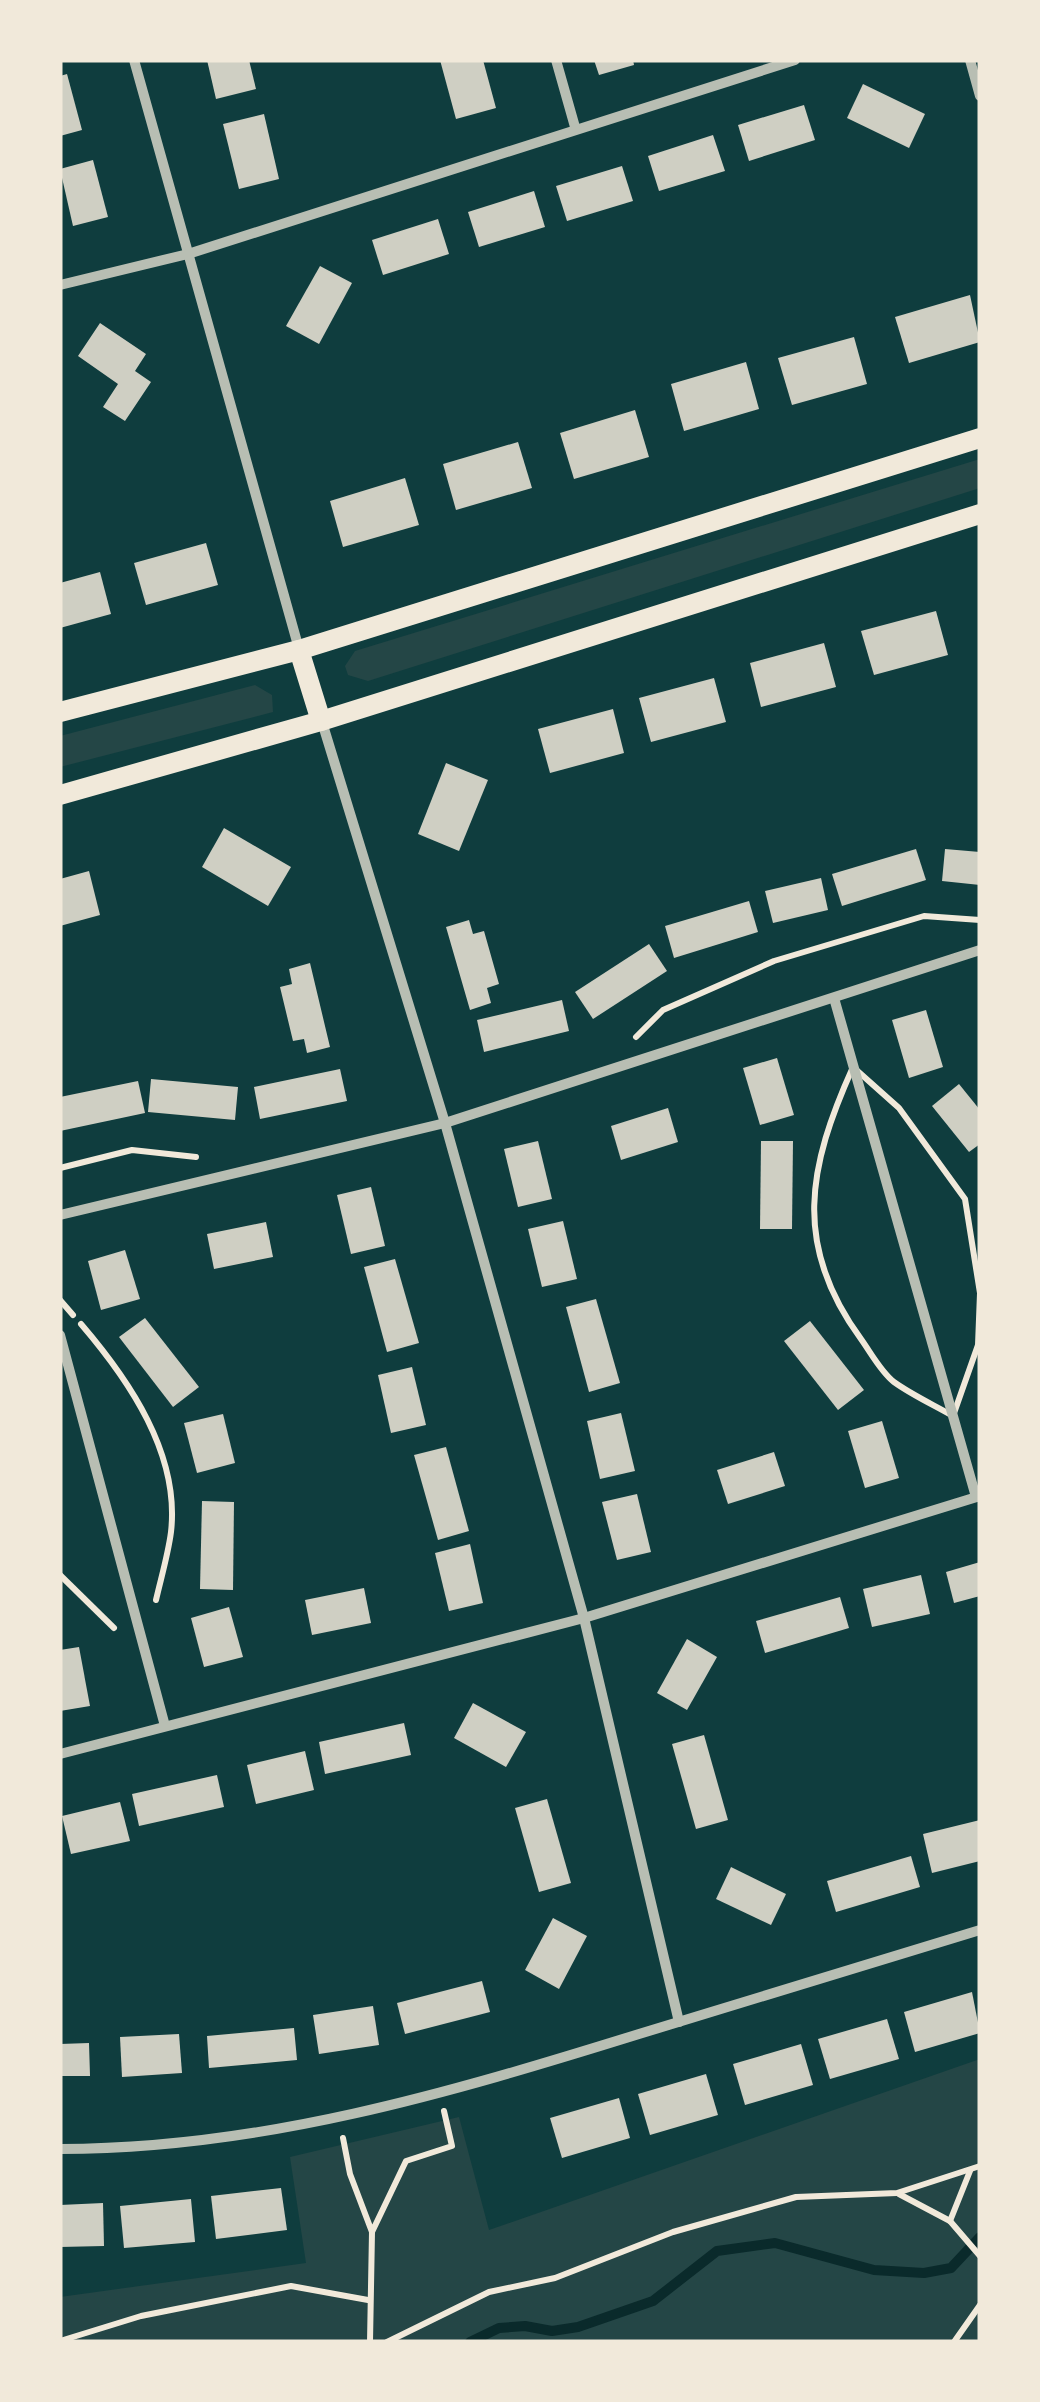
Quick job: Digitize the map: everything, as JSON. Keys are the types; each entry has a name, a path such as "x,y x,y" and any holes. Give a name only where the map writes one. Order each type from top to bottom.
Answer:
{"main road":[{"path":"60,712 299,650 980,438"},
{"path":"60,796 322,721 980,514"},
{"path":"299,650 322,721"}],"street":[{"path":"134,60 299,650"},
{"path":"556,60 575,127"},
{"path":"60,285 188,254 575,127 795,60"},
{"path":"970,60 980,96"},
{"path":"322,721 446,1123 584,1618 678,2022"},
{"path":"60,1216 446,1123 980,950"},
{"path":"60,1754 584,1618 978,1497 834,998"},
{"path":"60,1334 166,1726"},
{"path":"60,2149 112,2149 230,2138 340,2120 440,2095 980,1930"}],"path":[{"path":"600,1073 663,1010 774,961 924,916 980,920"},
{"path":"60,1168 132,1150 212,1159"},
{"path":"60,1300 105,1352 147,1419 167,1466 172,1530 145,1655"},
{"path":"60,1575 145,1655"},
{"path":"370,2342 372,2232 406,2161 452,2146 440,2095"},
{"path":"340,2120 350,2174 372,2232"},
{"path":"387,2342 489,2292 555,2278 673,2232 796,2198 897,2193 980,2166"},
{"path":"950,2222 970,2170"},
{"path":"897,2193 950,2222 980,2256"},
{"path":"60,2341 141,2316 291,2286 368,2300"},
{"path":"954,2342 980,2305"}],"shaded area":[{"path":"980,459 980,488 368,681 348,675 345,666 355,651"},
{"path":"255,685 272,695 273,712 60,767 60,736"},
{"path":"980,2059 980,2342 60,2342 60,2297 306,2263 290,2157 459,2117 489,2230"}],"building":[{"path":"207,60 249,60 256,89 216,99"},
{"path":"440,60 483,60 496,108 456,119"},
{"path":"594,60 633,60 634,65 599,75"},
{"path":"67,74 82,130 60,136 60,76"},
{"path":"863,84 925,114 909,148 847,118"},
{"path":"804,105 815,140 749,161 738,125"},
{"path":"264,114 279,179 239,189 223,124"},
{"path":"713,135 725,171 659,191 648,156"},
{"path":"93,160 108,217 73,226 60,169"},
{"path":"622,166 633,201 567,221 556,186"},
{"path":"534,191 545,227 479,247 468,212"},
{"path":"438,219 449,254 383,275 372,240"},
{"path":"320,266 352,283 319,344 286,326"},
{"path":"970,295 980,342 909,363 895,317"},
{"path":"100,323 146,354 135,371 151,382 125,421 103,407 118,384 78,356"},
{"path":"854,337 867,384 792,405 778,358"},
{"path":"746,362 759,409 684,431 671,384"},
{"path":"635,410 649,457 574,479 560,433"},
{"path":"518,442 532,488 456,510 443,464"},
{"path":"405,478 419,525 343,547 330,501"},
{"path":"206,543 218,585 146,605 134,563"},
{"path":"100,572 111,614 60,628 60,583"},
{"path":"936,611 948,655 874,675 861,631"},
{"path":"824,643 836,687 761,707 750,663"},
{"path":"714,678 726,722 651,742 639,698"},
{"path":"613,709 624,753 550,773 538,729"},
{"path":"446,763 488,780 459,851 418,834"},
{"path":"224,828 291,867 268,906 202,867"},
{"path":"916,849 926,880 842,906 832,874"},
{"path":"945,849 980,852 980,885 942,881"},
{"path":"89,871 100,915 60,926 60,879"},
{"path":"821,878 828,910 773,923 765,891"},
{"path":"749,901 758,932 674,958 665,926"},
{"path":"469,920 473,934 484,931 499,984 487,988 491,1003 470,1010 446,927"},
{"path":"649,944 667,971 593,1019 575,992"},
{"path":"310,963 330,1047 307,1053 304,1039 293,1041 280,987 292,984 289,969"},
{"path":"562,1000 569,1031 484,1052 477,1020"},
{"path":"926,1010 943,1067 909,1078 892,1020"},
{"path":"777,1058 794,1115 760,1125 743,1068"},
{"path":"340,1069 347,1101 260,1119 254,1087"},
{"path":"151,1079 238,1087 235,1120 148,1112"},
{"path":"138,1081 145,1113 60,1131 60,1097"},
{"path":"959,1084 980,1110 980,1144 969,1152 932,1106"},
{"path":"668,1108 678,1142 621,1160 611,1126"},
{"path":"538,1141 552,1199 518,1207 504,1149"},
{"path":"761,1141 793,1141 792,1229 760,1229"},
{"path":"371,1187 385,1246 351,1254 337,1195"},
{"path":"563,1221 577,1279 542,1287 528,1229"},
{"path":"266,1222 273,1257 214,1269 207,1234"},
{"path":"125,1250 140,1299 101,1310 88,1261"},
{"path":"395,1259 419,1343 387,1352 364,1267"},
{"path":"596,1299 620,1383 589,1392 566,1307"},
{"path":"145,1318 199,1387 173,1407 119,1337"},
{"path":"810,1321 864,1390 838,1410 784,1341"},
{"path":"412,1367 426,1425 391,1433 378,1375"},
{"path":"621,1413 635,1471 600,1479 587,1421"},
{"path":"223,1414 235,1463 197,1473 184,1423"},
{"path":"882,1421 899,1478 865,1488 848,1431"},
{"path":"446,1447 469,1531 438,1540 414,1455"},
{"path":"774,1452 785,1486 728,1504 717,1470"},
{"path":"637,1494 651,1552 617,1560 602,1502"},
{"path":"202,1501 234,1502 233,1590 200,1589"},
{"path":"470,1544 483,1603 449,1611 435,1553"},
{"path":"980,1562 980,1596 954,1603 946,1572"},
{"path":"921,1575 930,1614 872,1627 863,1589"},
{"path":"364,1588 371,1623 312,1635 305,1600"},
{"path":"840,1597 849,1628 765,1653 756,1621"},
{"path":"229,1607 243,1657 204,1667 191,1618"},
{"path":"687,1639 717,1657 687,1710 657,1693"},
{"path":"79,1647 90,1706 60,1711 60,1650"},
{"path":"473,1703 526,1732 506,1767 454,1738"},
{"path":"404,1723 411,1755 325,1774 319,1742"},
{"path":"704,1735 728,1820 696,1829 672,1744"},
{"path":"305,1751 314,1790 256,1804 247,1765"},
{"path":"217,1775 224,1807 139,1826 132,1794"},
{"path":"547,1799 571,1883 539,1892 515,1808"},
{"path":"120,1802 130,1841 71,1854 62,1816"},
{"path":"980,1820 980,1861 932,1873 923,1834"},
{"path":"911,1856 920,1887 836,1912 827,1881"},
{"path":"731,1867 786,1894 771,1925 716,1899"},
{"path":"553,1918 587,1936 559,1989 525,1970"},
{"path":"482,1981 490,2012 405,2034 397,2003"},
{"path":"972,1992 980,2033 915,2052 904,2012"},
{"path":"373,2006 379,2045 319,2054 313,2015"},
{"path":"887,2019 899,2059 830,2079 818,2039"},
{"path":"294,2028 297,2060 209,2068 207,2036"},
{"path":"179,2034 182,2073 122,2077 120,2037"},
{"path":"89,2043 90,2076 60,2076 60,2044"},
{"path":"801,2044 813,2085 745,2105 733,2064"},
{"path":"706,2074 718,2115 650,2135 638,2094"},
{"path":"619,2098 630,2138 562,2158 550,2118"},
{"path":"281,2188 287,2230 216,2239 211,2196"},
{"path":"191,2199 195,2242 124,2248 120,2206"},
{"path":"103,2203 104,2246 60,2247 60,2205"}],"waterway":[{"path":"470,2342 499,2328 525,2326 552,2331 578,2327 653,2301 717,2251 775,2243 874,2270 924,2273 951,2268 980,2237"}]}
